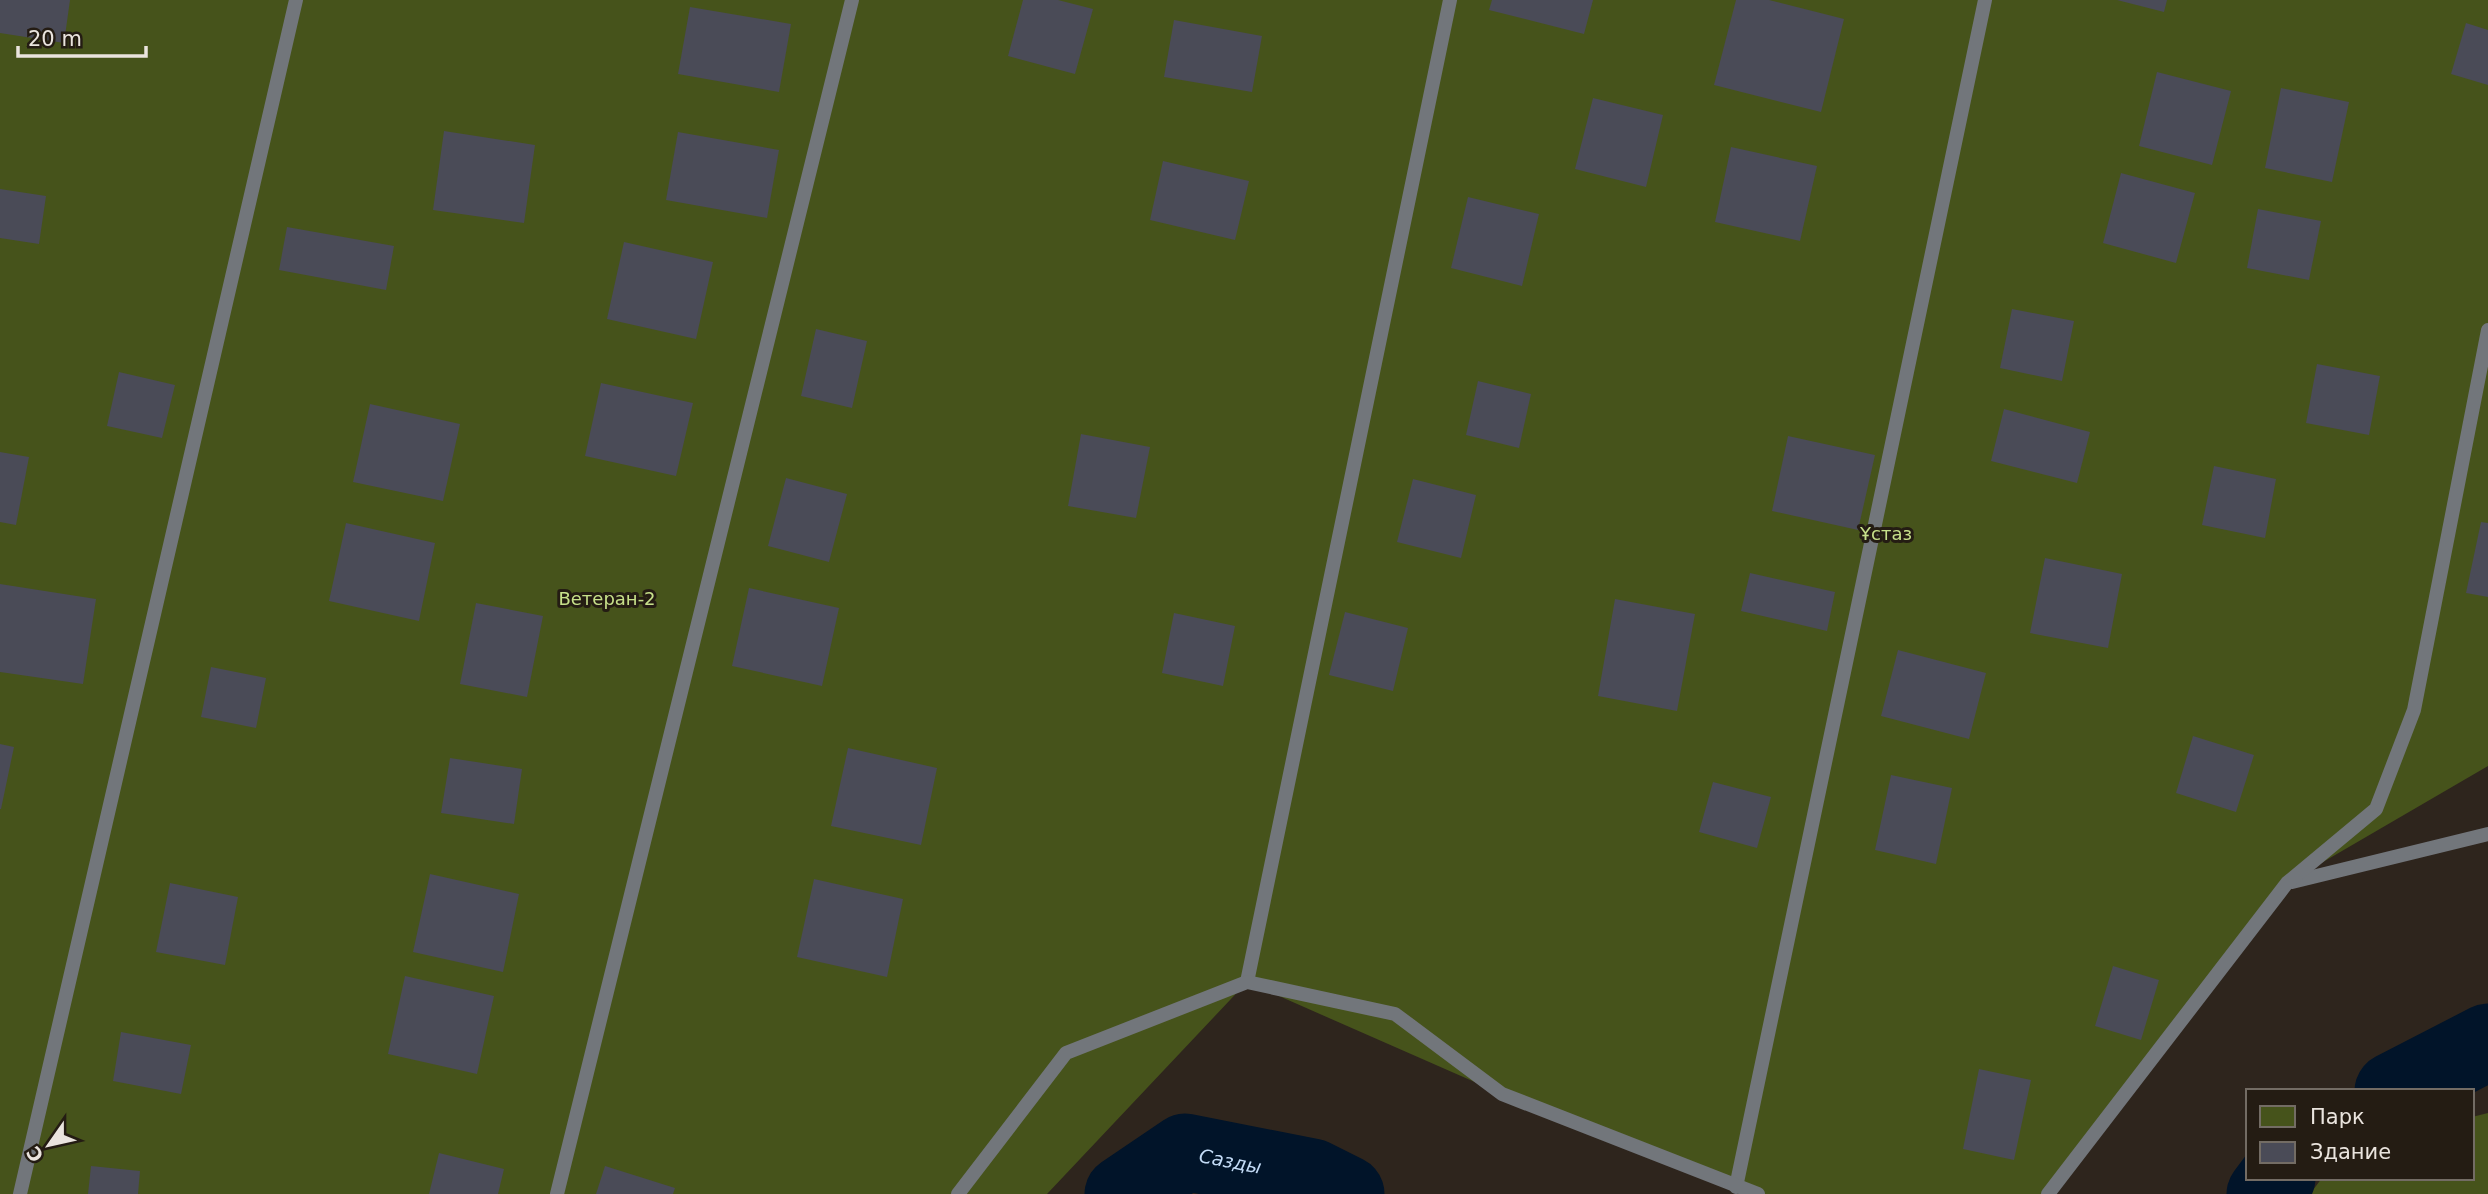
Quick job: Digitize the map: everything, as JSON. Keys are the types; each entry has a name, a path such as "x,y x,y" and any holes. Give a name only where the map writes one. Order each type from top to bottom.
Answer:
{"lane":[{"path":"20,1194 296,0"},
{"path":"557,1194 852,0"},
{"path":"1247,982 1450,0"},
{"path":"1736,1187 1985,0"},
{"path":"2048,1194 2287,883 2376,809 2414,710 2488,330"},
{"path":"2287,883 2488,834"},
{"path":"958,1194 1066,1053 1247,982 1395,1014 1502,1094 1758,1194"}],"green space":[{"path":"0,0 2488,0 2488,766 2287,883 2048,1194 1758,1194 1502,1094 1247,982 1047,1194 0,1194"},
{"path":"2488,1113 2488,1194 2310,1194 2320,1180 2474,1180 2474,1116"}],"building":[{"path":"0,0 70,0 64,43 0,33"},
{"path":"1023,0 1058,0 1093,9 1075,74 1008,56"},
{"path":"1492,0 1593,0 1584,34 1489,10"},
{"path":"1736,0 1769,0 1844,19 1821,112 1714,85"},
{"path":"2117,0 2167,0 2164,12"},
{"path":"690,7 791,24 779,92 678,74"},
{"path":"1174,20 1262,36 1252,92 1164,77"},
{"path":"2466,23 2488,30 2488,85 2451,74"},
{"path":"2157,72 2231,91 2212,165 2139,146"},
{"path":"2281,88 2349,102 2332,182 2265,168"},
{"path":"1593,98 1663,115 1646,187 1575,169"},
{"path":"444,131 535,145 524,223 433,210"},
{"path":"678,132 779,150 767,218 666,200"},
{"path":"1731,147 1817,166 1800,241 1715,222"},
{"path":"1163,161 1249,181 1235,240 1150,220"},
{"path":"2121,173 2195,193 2176,263 2103,243"},
{"path":"0,189 46,196 39,244 0,238"},
{"path":"1468,197 1539,214 1522,286 1451,268"},
{"path":"2258,209 2321,221 2309,280 2247,268"},
{"path":"287,227 394,246 386,290 279,270"},
{"path":"624,242 713,262 696,339 607,319"},
{"path":"2012,309 2074,321 2062,381 2000,368"},
{"path":"816,329 867,341 852,408 801,396"},
{"path":"2317,364 2380,376 2369,435 2306,423"},
{"path":"119,372 175,385 162,438 107,426"},
{"path":"1478,381 1531,394 1519,448 1466,435"},
{"path":"601,383 693,403 676,476 585,456"},
{"path":"370,404 460,424 443,501 353,482"},
{"path":"2004,409 2090,432 2077,483 1991,461"},
{"path":"1081,434 1150,447 1136,518 1068,506"},
{"path":"1788,436 1875,455 1858,530 1772,511"},
{"path":"0,452 29,457 16,525 0,522"},
{"path":"2214,466 2276,479 2265,538 2202,525"},
{"path":"786,478 847,494 829,562 768,546"},
{"path":"1413,479 1476,495 1461,558 1397,542"},
{"path":"2481,522 2488,523 2488,597 2466,593"},
{"path":"346,523 435,543 419,621 329,601"},
{"path":"2045,558 2122,574 2108,648 2030,633"},
{"path":"1750,573 1835,592 1827,631 1741,611"},
{"path":"0,584 96,599 83,684 0,672"},
{"path":"749,588 839,608 822,686 732,666"},
{"path":"1615,599 1695,614 1677,711 1598,696"},
{"path":"476,603 543,616 527,697 460,684"},
{"path":"1345,612 1408,628 1393,691 1329,675"},
{"path":"1174,613 1235,626 1223,686 1162,673"},
{"path":"1898,650 1986,673 1969,739 1881,716"},
{"path":"211,667 266,678 256,728 201,717"},
{"path":"2193,736 2254,755 2236,812 2176,793"},
{"path":"0,744 14,747 1,809 0,809"},
{"path":"848,748 937,768 921,845 831,826"},
{"path":"450,758 522,769 514,824 441,813"},
{"path":"1891,775 1952,788 1936,864 1875,850"},
{"path":"1713,782 1771,797 1757,848 1699,832"},
{"path":"430,874 519,894 503,972 413,952"},
{"path":"814,879 903,899 887,977 797,957"},
{"path":"170,883 238,897 225,965 156,952"},
{"path":"2113,966 2159,980 2141,1040 2095,1026"},
{"path":"405,976 494,996 477,1074 388,1054"},
{"path":"121,1032 191,1045 181,1094 113,1081"},
{"path":"1979,1069 2031,1080 2014,1160 1963,1149"},
{"path":"439,1153 504,1169 498,1194 429,1194"},
{"path":"91,1166 140,1171 138,1194 88,1194"},
{"path":"605,1166 675,1188 673,1194 596,1194"}],"waterway":[{"name":"Сазды","path":"2397,1089 2488,1042"},
{"name":"Сазды","path":"1123,1194 1185,1152 1312,1177 1346,1194"},
{"name":"Сазды","path":"2265,1194 2276,1180"}],"park label":[{"name":"Ұстаз","path":"1886,533"},
{"name":"Ветеран-2","path":"607,598"}]}
